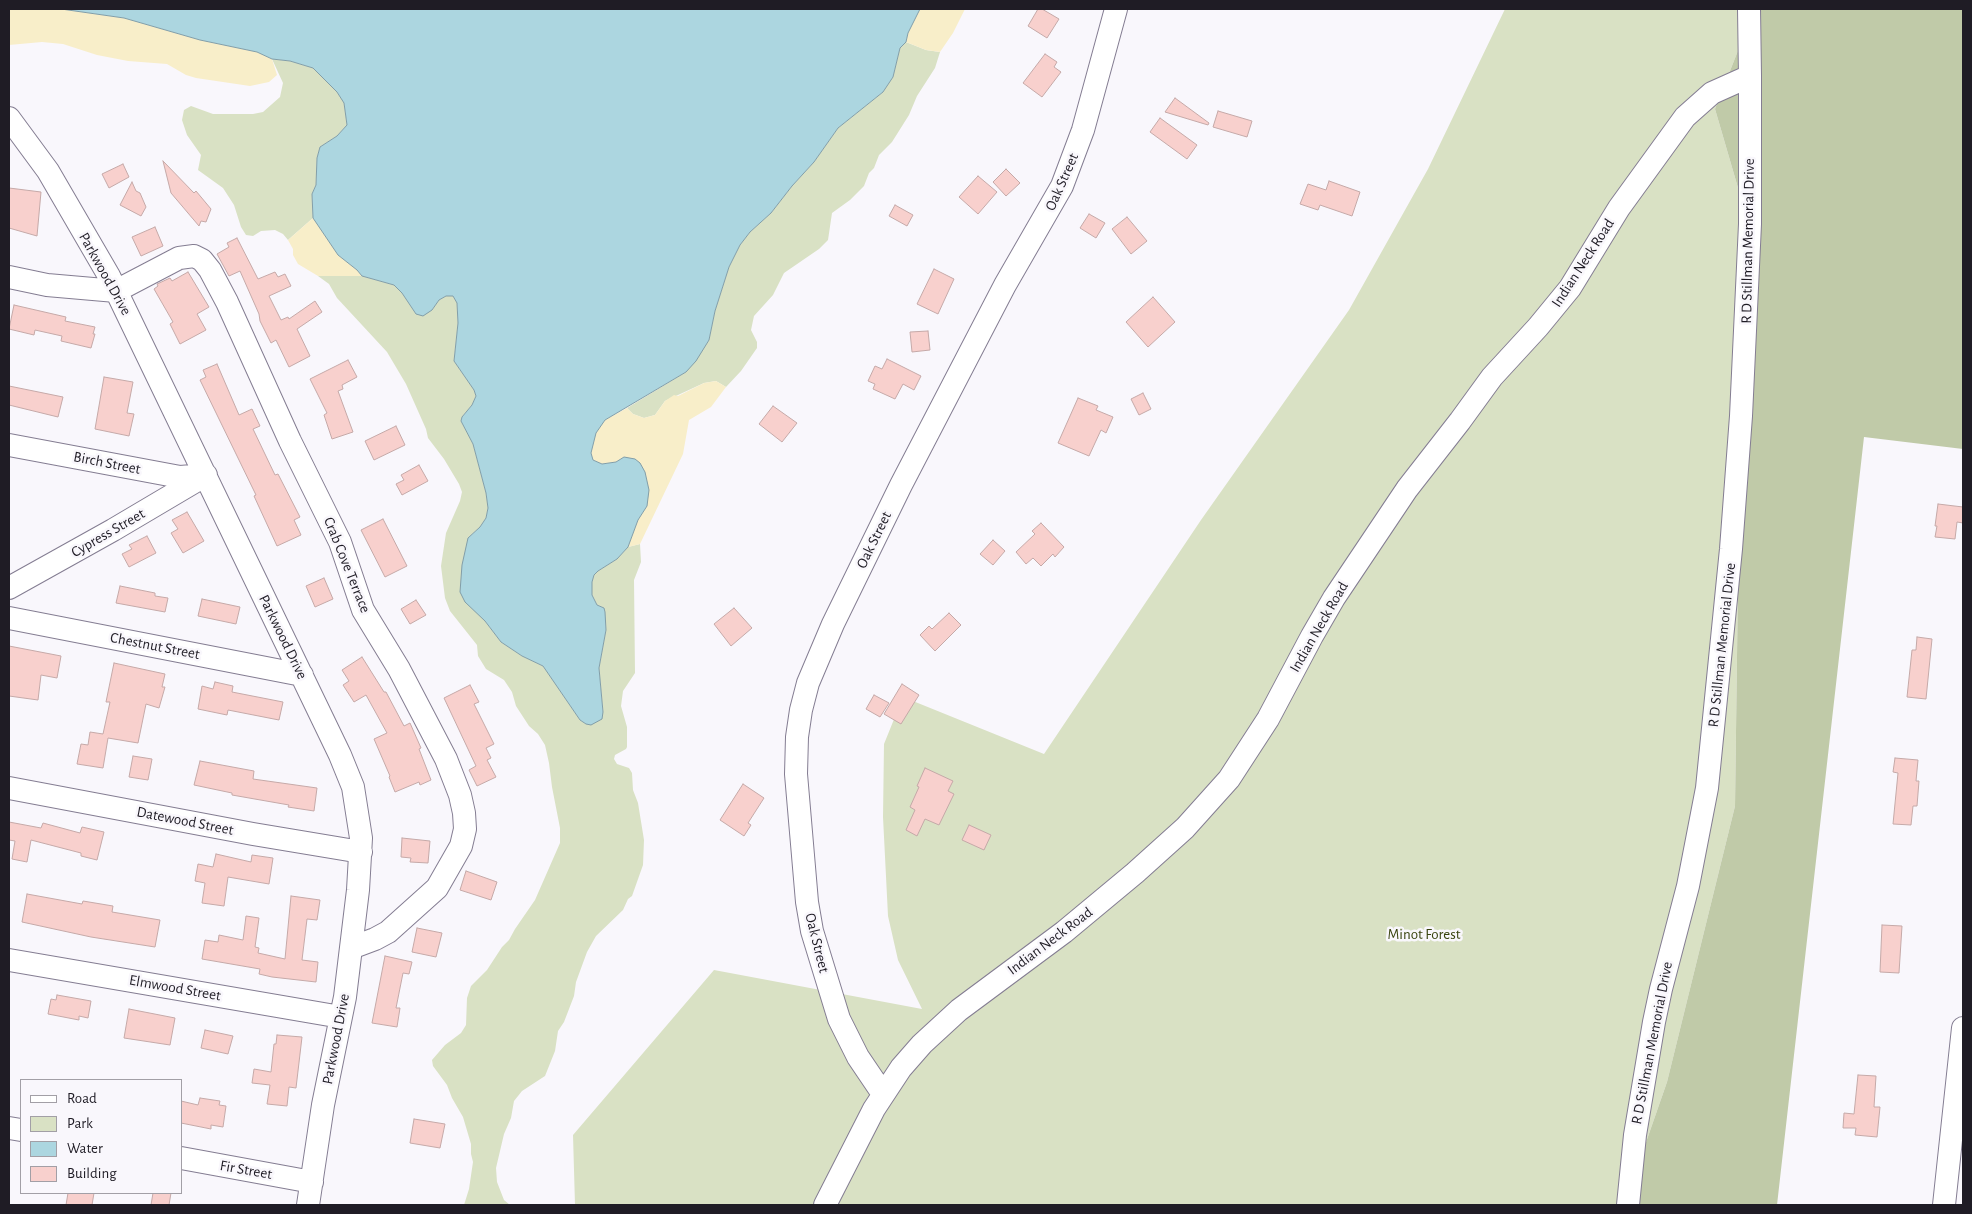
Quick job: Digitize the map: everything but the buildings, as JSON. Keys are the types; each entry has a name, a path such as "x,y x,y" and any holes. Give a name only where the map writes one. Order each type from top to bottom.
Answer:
{"street":[{"name":"Oak Street","path":"883,1094 862,1063 845,1032 812,931 807,902 796,774 801,710 808,683 833,624 901,485 1005,285 1062,186 1083,130 1116,9"},
{"path":"1749,9 1750,76"},
{"name":"Indian Neck Road","path":"825,1205 883,1094 911,1056 945,1021 1088,913 1169,843 1215,796 1255,740 1323,617 1407,489 1492,377 1538,327 1570,288 1619,208 1685,117 1712,93 1750,76"},
{"name":"R D Stillman Memorial Drive","path":"1628,1205 1635,1135 1660,989 1688,886 1707,788 1731,549 1741,416 1750,224 1750,76"},
{"name":"Parkwood Drive","path":"9,118 48,171 102,262 349,776 358,810 361,852 358,890 341,1017 323,1105 308,1205"},
{"name":"Crab Cove Terrace","path":"116,291 151,271 183,256 198,258 210,270 227,302 290,442 332,525 347,559 363,610 425,716 457,786 464,814 464,836 461,846 443,880 429,897 388,932 351,948"},
{"path":"9,277 47,285 116,291"},
{"name":"Birch Street","path":"9,445 180,477 206,475"},
{"name":"Cypress Street","path":"9,588 206,475"},
{"name":"Chestnut Street","path":"9,618 302,675"},
{"name":"Datewood Street","path":"9,788 253,834 361,852"},
{"name":"Elmwood Street","path":"9,960 341,1017"},
{"path":"1944,1205 1963,1028"},
{"name":"Fir Street","path":"182,1158 312,1182"}],"green space":[{"name":"Minot Forest","path":"1505,9 1752,9 1752,15 1715,109 1743,205 1735,806 1667,1082 1636,1171 1628,1205 575,1205 573,1135 714,970 922,1009 898,960 888,916 883,817 884,744 903,697 1044,754 1201,520 1349,310 1428,169"},
{"path":"1752,9 1963,9 1963,449 1864,437 1777,1205 1628,1205 1636,1171 1667,1082 1735,806 1743,205 1715,109 1752,15"},
{"path":"906,42 926,50 940,52 935,68 892,142 879,155 864,186 850,200 832,213 828,240 819,249 784,273 773,295 754,316 751,330 757,342 757,348 741,371 726,387 716,381 704,383 665,401 655,415 644,418 633,414 627,408 686,372 709,340 715,311 729,267 740,245 750,232 771,213 814,162 838,128 883,92 893,77 900,48"},
{"path":"272,59 290,61 313,68 337,92 344,102 347,125 337,136 320,147 317,158 316,185 312,194 313,218 288,240 283,234 275,230 261,231 253,236 246,235 241,227 234,205 223,188 198,170 201,155 187,135 182,120 184,110 191,106 213,114 253,114 263,112 280,97 283,83"},
{"path":"318,276 362,276 394,285 402,293 416,314 432,310 439,300 446,296 453,296 457,302 458,323 454,361 476,396 461,421 473,444 488,508 486,518 480,527 468,538 485,621 501,642 522,656 543,666 580,720 586,724 603,712 599,668 606,630 604,608 597,605 592,595 594,575 617,559 628,547 640,544 641,562 634,580 635,673 623,691 621,706 627,727 627,747 615,755 614,759 617,764 629,768 632,773 633,790 638,803 644,840 643,865 632,896 628,899 623,910 596,936 587,952 576,982 574,996 564,1022 558,1031 555,1051 545,1076 522,1091 514,1101 511,1118 504,1134 496,1168 497,1182 504,1200 510,1205 464,1205 469,1189 473,1162 471,1144 463,1117 447,1085 433,1066 432,1060 445,1045 461,1033 466,1025 467,998 471,986 487,970 535,900 560,843 560,828 549,763 545,745 538,734 529,726 516,706 512,692 504,680 486,669 478,656 477,645 450,611 445,598 441,566 446,533 462,492 459,484 444,459 428,438 426,429 406,384 387,352 337,298 329,284"}],"sand":[{"path":"9,9 61,9 124,18 200,40 257,52 272,59 277,75 269,82 250,86 196,78 186,75 167,64 128,61 97,55 63,44 42,42 9,45"},
{"path":"920,9 965,9 953,33 940,52 926,50 906,42 908,33"},
{"path":"313,218 338,255 362,276 318,276 298,264 288,240"},
{"path":"716,381 726,387 711,407 689,420 683,454 640,544 628,547 638,520 647,506 624,457 616,462 602,464 593,460 591,453 596,433 605,420 627,408 633,414 644,418 655,415 665,401 674,395 678,396 704,383"}],"water":[{"path":"61,9 920,9 908,33 906,42 900,48 893,77 883,92 838,128 814,162 771,213 750,232 740,245 729,267 715,311 709,340 696,361 686,372 605,420 596,433 591,453 593,460 602,464 616,462 624,457 635,459 640,463 645,472 649,490 647,506 638,520 628,547 617,559 598,571 594,575 592,582 592,595 597,605 604,608 605,612 606,630 599,668 602,719 591,725 580,720 543,666 522,656 501,642 485,621 465,602 460,592 462,565 468,538 480,527 486,518 488,508 473,444 461,421 476,396 454,361 458,323 457,303 453,296 446,296 439,300 432,310 423,316 416,314 402,293 394,285 362,276 338,255 313,218 312,194 316,185 317,158 320,147 337,136 347,125 344,103 337,92 313,68 290,61 272,59 257,52 200,40 124,18"}]}
